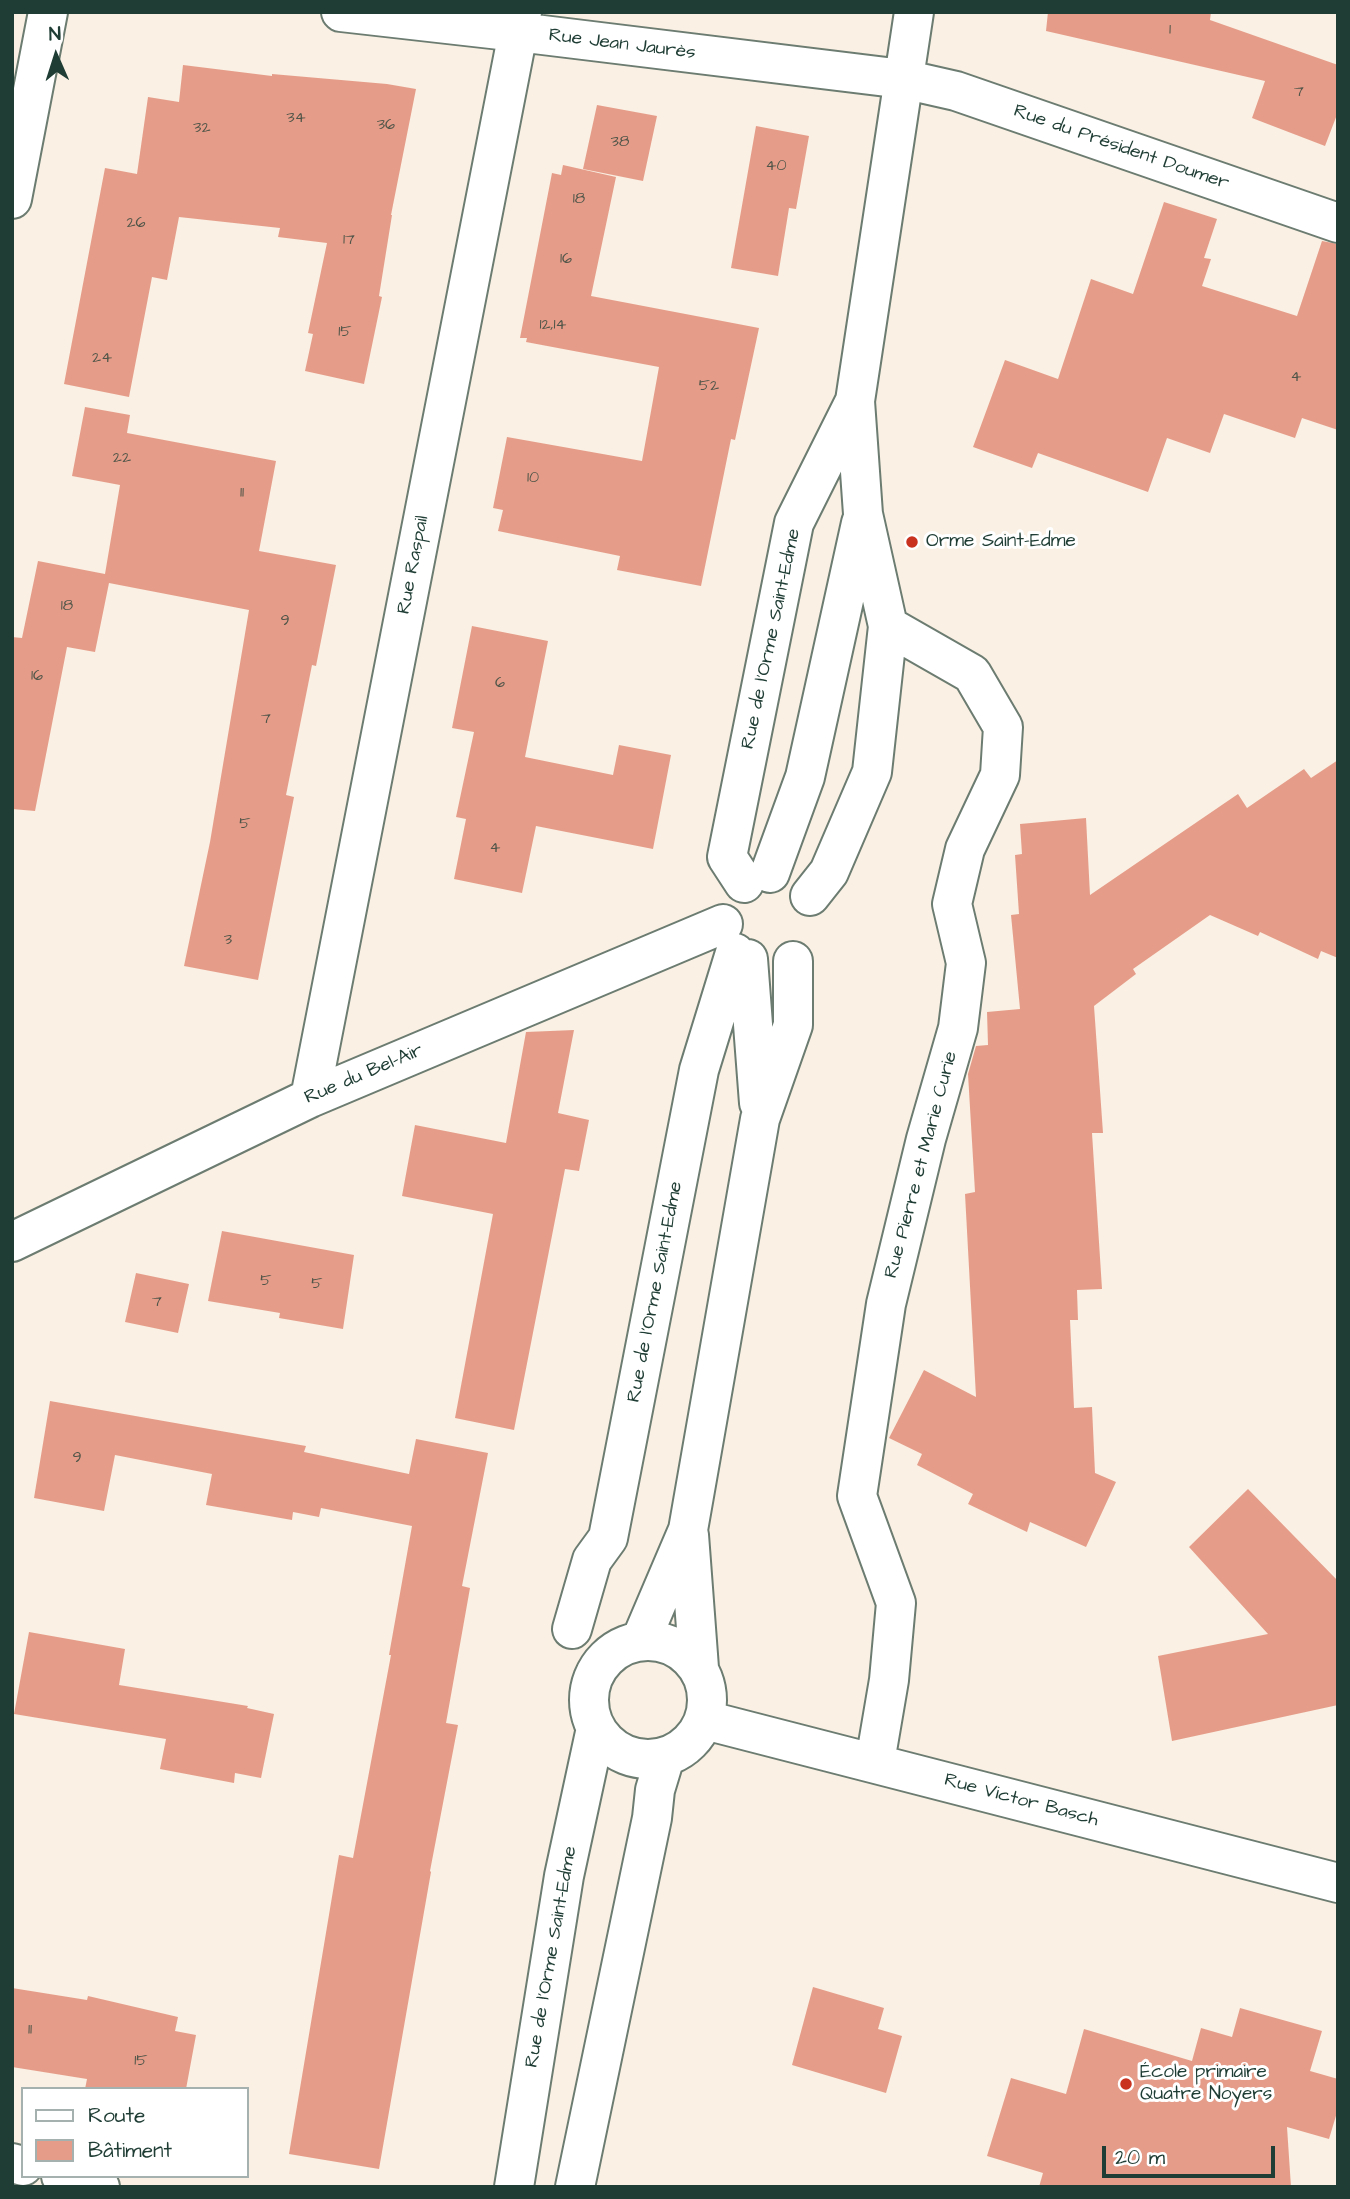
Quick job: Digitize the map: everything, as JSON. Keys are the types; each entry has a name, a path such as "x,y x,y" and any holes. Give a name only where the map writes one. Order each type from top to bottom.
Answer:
{"street":[{"path":"12,199 48,12"},
{"name":"Rue Jean Jaurès","path":"341,12 520,22 903,79"},
{"name":"Rue de l'Orme Saint-Edme","path":"808,931 829,872 872,772 888,626 863,514 855,401 914,12"},
{"name":"Rue Raspail","path":"310,1098 520,22"},
{"name":"Rue du Président Doumer","path":"903,79 956,91 1338,223"},
{"name":"Rue de l'Orme Saint-Edme","path":"855,401 794,523 727,857 757,878 804,777 863,514"},
{"name":"Rue Pierre et Marie Curie","path":"875,1762 889,1680 895,1603 858,1496 886,1304 926,1139 958,1028 966,963 952,904 965,849 1000,775 1003,727 972,674 888,626"},
{"path":"641,1640 688,1530 760,1119 793,1025 808,931 796,882 781,875 757,878 738,887 727,902 760,1119"},
{"path":"735,945 764,968 777,967 808,931"},
{"name":"Rue de l'Orme Saint-Edme","path":"572,1629 592,1560 608,1538 699,1070 735,945"},
{"name":"Rue du Bel-Air","path":"12,1242 310,1098 735,945"},
{"path":"688,1530 699,1668 706,1684 708,1703 705,1720 689,1743 678,1752 665,1757 645,1760 625,1755 608,1745 596,1728 589,1709 589,1690 596,1671 608,1656 625,1645 641,1640 657,1641 671,1646 699,1668"},
{"name":"Rue Victor Basch","path":"705,1720 1338,1883"},
{"name":"Rue de l'Orme Saint-Edme","path":"514,2187 564,1876 596,1728"},
{"path":"575,2187 665,1757"},
{"path":"68,2178 100,2187"}],"building":[{"path":"1048,12 1211,12 1210,20 1338,65 1338,112 1325,146 1252,118 1265,81 1046,31"},
{"path":"183,65 416,89 391,215 379,296 382,297 364,384 305,371 313,334 308,333 327,243 278,237 280,228 179,217 167,280 152,277 129,397 64,384 105,168 137,174 148,97 179,102"},
{"path":"597,105 657,116 643,181 583,169"},
{"path":"756,126 809,136 796,209 789,208 778,276 731,268"},
{"path":"563,165 616,177 591,296 759,328 735,440 731,439 701,586 617,570 620,556 498,531 503,510 493,508 507,437 642,461 659,367 526,342 527,338 520,338 552,173 561,175"},
{"path":"1164,202 1217,219 1204,258 1211,259 1202,286 1297,316 1322,241 1338,244 1338,430 1302,418 1295,438 1224,414 1210,453 1167,438 1148,492 1038,453 1032,468 973,447 1005,360 1058,379 1091,279 1133,294"},
{"path":"85,407 130,415 127,433 276,461 259,551 336,565 316,666 312,665 286,795 294,797 258,980 184,966 210,842 249,610 109,583 95,652 67,647 35,811 12,809 12,637 22,638 38,561 105,574 120,485 72,476"},
{"path":"472,626 548,641 525,757 613,775 619,745 671,755 653,849 536,826 522,893 454,879 466,819 456,817 474,732 452,728"},
{"path":"1338,760 1338,958 1321,951 1318,959 1260,932 1258,936 1210,915 1133,969 1136,974 1094,1006 1103,1133 1092,1133 1102,1289 1077,1290 1078,1320 1070,1320 1074,1408 1092,1407 1095,1473 1116,1482 1086,1547 1030,1522 1027,1532 968,1504 973,1494 917,1465 922,1454 889,1438 924,1370 976,1397 965,1194 975,1192 968,1074 976,1046 988,1045 987,1012 1020,1009 1011,915 1019,914 1015,855 1022,854 1020,824 1086,818 1090,895 1238,794 1247,808 1304,769 1311,778"},
{"path":"574,1030 558,1113 589,1120 579,1171 565,1169 514,1430 455,1418 493,1214 402,1196 415,1125 506,1143 526,1032"},
{"path":"222,1231 354,1255 343,1329 279,1318 280,1313 208,1301"},
{"path":"136,1273 189,1284 178,1333 125,1322"},
{"path":"50,1401 306,1446 304,1452 409,1474 416,1439 488,1453 462,1586 470,1588 446,1723 458,1725 379,2169 289,2154 339,1855 353,1858 412,1526 321,1508 319,1517 293,1512 292,1520 206,1505 212,1474 115,1455 104,1511 34,1498"},
{"path":"1248,1489 1338,1581 1338,1705 1172,1741 1158,1656 1268,1634 1189,1547"},
{"path":"29,1632 125,1649 119,1685 248,1706 247,1708 274,1714 261,1778 235,1773 234,1783 160,1769 166,1739 14,1714"},
{"path":"813,1987 884,2008 878,2029 902,2036 886,2093 792,2065"},
{"path":"12,1988 87,2000 88,1996 178,2017 175,2031 196,2035 186,2087 85,2087 87,2079 12,2067"},
{"path":"1240,2008 1322,2031 1310,2071 1338,2079 1338,2109 1329,2139 1287,2127 1291,2187 1039,2187 1043,2173 987,2156 1011,2078 1066,2094 1084,2029 1192,2061 1201,2028 1232,2037"}],"place":[{"name":"Orme Saint-Edme","path":"912,542"},
{"name":"École primaire Quatre Noyers","path":"1126,2084"}]}
